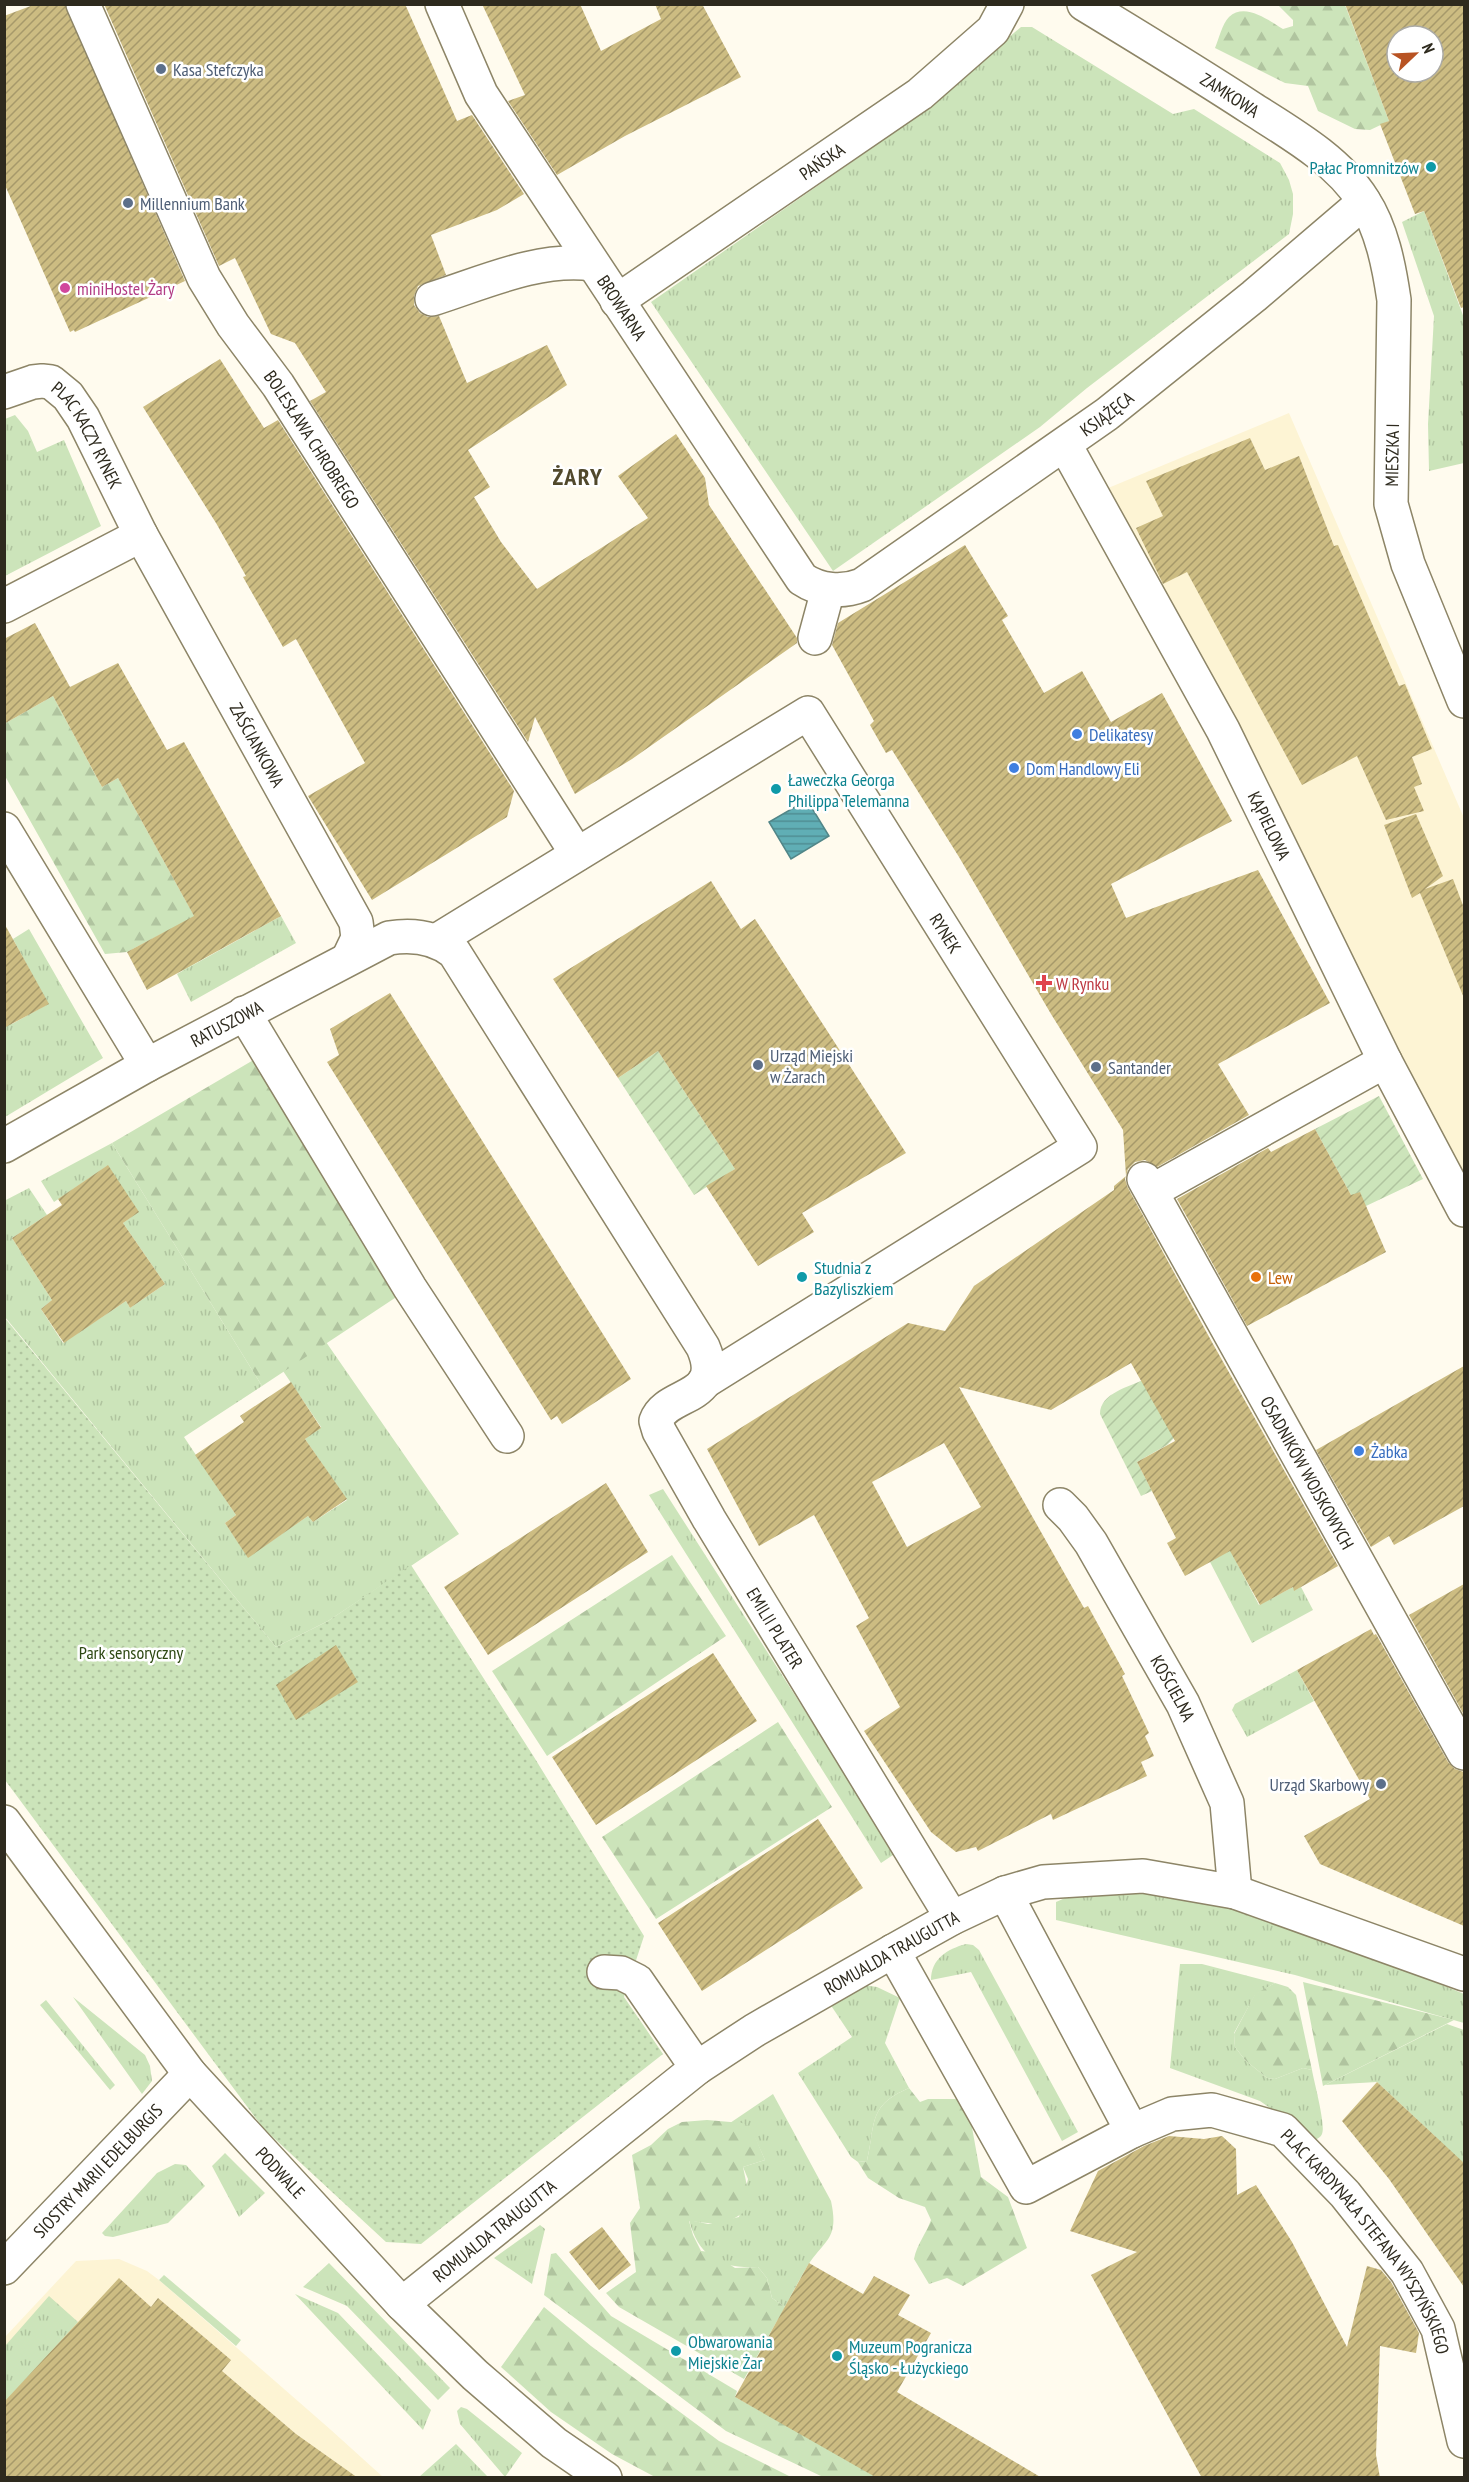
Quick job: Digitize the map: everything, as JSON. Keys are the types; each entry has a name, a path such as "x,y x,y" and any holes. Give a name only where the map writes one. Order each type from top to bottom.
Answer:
{"street":[{"name":"BOLESŁAWA CHROBREGO","path":"83,4 204,278 233,326 285,395 578,854"},
{"name":"BROWARNA","path":"442,4 481,94 592,264 802,579 828,590"},
{"name":"PAŃSKA","path":"617,301 920,94 993,30 1007,4"},
{"name":"ZAMKOWA","path":"1084,4 1195,71 1290,133 1340,172 1364,202"},
{"name":"KSIĄŻĘCA","path":"828,590 845,590 862,585 1065,445 1254,297 1364,202"},
{"name":"MIESZKA I","path":"1364,202 1376,224 1390,273 1394,300 1391,504 1408,564 1464,701"},
{"path":"432,299 532,268 571,261 592,264"},
{"name":"PLAC KACZY RYNEK","path":"4,392 42,381 51,382 68,396 83,418 141,535"},
{"name":"KĄPIELOWA","path":"1065,445 1223,730 1384,1061 1464,1210"},
{"path":"4,606 141,535"},
{"name":"ZAŚCIANKOWA","path":"141,535 356,922 358,938 349,957"},
{"path":"815,639 828,590"},
{"name":"RYNEK","path":"445,946 578,854 808,713 1080,1147 704,1382"},
{"path":"4,829 147,1065"},
{"name":"RATUSZOWA","path":"4,1146 147,1065 349,957 396,937 423,937 445,946"},
{"path":"445,946 703,1347 708,1369 704,1382"},
{"path":"243,1013 410,1288 507,1436"},
{"name":"OSADNIKÓW WOJSKOWYCH","path":"1384,1061 1148,1185 1464,1753"},
{"name":"EMILII PLATER","path":"704,1382 694,1393 658,1415 656,1421 659,1431 715,1528 952,1918"},
{"name":"KOŚCIELNA","path":"1060,1505 1073,1518 1090,1543 1187,1714 1227,1803 1235,1892"},
{"name":"PODWALE","path":"4,1822 190,2074 402,2304 475,2375 554,2443 605,2478"},
{"name":"ROMUALDA TRAUGUTTA","path":"402,2304 697,2068 755,2030 893,1951 952,1918 1005,1893 1043,1882 1143,1876 1235,1892 1464,1974"},
{"path":"1005,1893 1132,2131"},
{"name":"PLAC KARDYNAŁA STEFANA WYSZYŃSKIEGO","path":"893,1951 1026,2187 1132,2131 1172,2114 1212,2110 1283,2130 1345,2194 1407,2272 1438,2329 1464,2441"},
{"path":"604,1972 621,1973 637,1981 697,2068"},
{"name":"SIOSTRY MARII EDELBURGIS","path":"4,2268 190,2074"}],"shaded area":[{"path":"1289,413 1464,818 1464,1190 1101,491"},
{"path":"119,2259 147,2271 159,2280 383,2477 5,2478 5,2337 76,2261"}],"green space":[{"path":"1278,5 1345,5 1389,121 1370,130 1355,129 1318,111 1308,86 1285,83 1215,48 1229,17 1242,11 1264,17 1283,29 1293,26 1293,20"},
{"path":"1021,27 1032,27 1173,114 1194,109 1280,163 1293,194 1293,214 1289,234 1087,388 1040,427 833,571 651,302 902,127"},
{"path":"1424,211 1464,318 1464,463 1429,471 1428,424 1434,316 1402,222"},
{"path":"15,415 28,431 37,452 64,440 101,526 5,576 5,419"},
{"path":"53,696 102,787 118,778 214,952 183,971 163,933 127,952 105,954 5,776 4,724"},
{"path":"281,916 296,943 191,1002 177,974"},
{"path":"29,929 103,1058 5,1117 5,1019 12,1024 48,1004 13,939"},
{"path":"658,1051 735,1169 694,1195 618,1078"},
{"path":"267,1052 410,1288 262,1386 112,1143"},
{"path":"1379,1096 1423,1179 1366,1206 1351,1195 1315,1129"},
{"path":"112,1143 262,1386 184,1437 236,1515 225,1523 248,1557 308,1516 313,1522 347,1500 305,1439 321,1427 283,1371 326,1342 459,1534 328,1621 276,1647 5,1317 4,1201 29,1188 47,1215 12,1238 52,1300 41,1309 63,1343 126,1301 130,1308 165,1284 123,1223 138,1212 107,1166 54,1202 41,1181"},
{"name":"Park sensoryczny","path":"4,1317 276,1647 328,1621 411,1565 534,1757 644,1936 624,1997 663,2054 421,2244 386,2242 263,2128 5,1780"},
{"path":"1145,1379 1174,1438 1167,1445 1137,1462 1152,1491 1141,1496 1100,1414 1101,1407 1110,1396"},
{"path":"663,1489 896,1853 881,1863 649,1495"},
{"path":"1230,1550 1259,1605 1293,1587 1295,1590 1301,1587 1313,1610 1252,1643 1210,1562"},
{"path":"672,1555 726,1636 547,1756 492,1671"},
{"path":"1297,1670 1314,1701 1247,1737 1232,1710 1235,1704"},
{"path":"778,1722 832,1807 656,1919 602,1837"},
{"path":"1134,1890 1216,1901 1370,1955 1464,1994 1464,2023 1295,1975 1056,1920 1056,1902 1072,1895"},
{"path":"966,1944 973,1945 979,1950 1078,2132 1062,2141 971,1972 931,1980 934,1966 941,1956"},
{"path":"1180,1964 1202,1964 1275,1983 1255,1995 1234,2033 1235,2047 1245,2060 1267,2078 1275,2079 1303,2068 1312,2070 1323,2129 1320,2137 1315,2140 1260,2101 1170,2068"},
{"path":"1303,1982 1454,2020 1323,2086"},
{"path":"1275,1983 1288,1987 1296,1995 1312,2070 1303,2068 1275,2079 1267,2078 1245,2060 1235,2047 1234,2034 1255,1994"},
{"path":"863,1985 877,1987 900,1998 885,2043 909,2088 886,2102 880,2109 873,2126 867,2161 858,2162 851,2157 798,2073 852,2037 830,2004"},
{"path":"73,1997 145,2055 150,2066 152,2081 142,2094"},
{"path":"46,2000 115,2085 110,2090 40,2005"},
{"path":"1447,2024 1464,2030 1464,2171 1437,2138 1377,2082 1325,2085"},
{"path":"909,2088 920,2102 928,2099 956,2099 964,2106 971,2122 981,2177 1008,2197 1027,2248 963,2286 947,2278 929,2284 914,2259 931,2220 925,2207 899,2198 868,2178 858,2162 867,2161 873,2126 880,2109 886,2102"},
{"path":"773,2094 831,2201 833,2214 832,2231 829,2237 808,2265 785,2307 772,2298 767,2278 758,2267 722,2263 705,2252 693,2233 689,2220 708,2224 739,2217 748,2179 743,2167 765,2160 750,2127 730,2123"},
{"path":"707,2120 742,2123 751,2127 765,2160 743,2167 751,2205 743,2212 729,2221 707,2223 689,2221 701,2251 711,2252 735,2268 758,2267 767,2278 772,2298 785,2307 744,2379 619,2307 606,2293 636,2272 630,2223 640,2208 632,2155 651,2145 668,2129 682,2122"},
{"path":"225,2153 265,2193 239,2217 212,2166"},
{"path":"175,2164 186,2165 205,2186 168,2223 113,2237 102,2233 157,2173"},
{"path":"540,2225 545,2229 532,2284 494,2258"},
{"path":"556,2253 611,2316 737,2391 735,2397 881,2477 823,2477 726,2431 544,2295 551,2254"},
{"path":"329,2263 450,2388 438,2400 347,2306 303,2287"},
{"path":"164,2275 241,2340 236,2346 159,2280"},
{"path":"295,2294 338,2313 431,2410 423,2430"},
{"path":"49,2296 78,2322 5,2402 5,2346"},
{"path":"544,2307 591,2346 719,2441 791,2477 655,2477 612,2454 551,2412 501,2367"},
{"path":"461,2407 467,2409 522,2453 505,2477 460,2424 457,2411"},
{"path":"456,2444 488,2477 419,2477"}],"water":[{"path":"807,800 829,836 791,859 769,822"}],"building":[{"path":"36,4 65,4 185,281 75,332 74,330 70,332 4,183 4,16"},
{"path":"104,4 405,4 457,121 472,115 524,194 497,210 431,235 446,275 418,286 414,296 414,305 420,313 428,317 439,316 467,383 547,345 567,385 468,450 490,487 474,497 501,542 537,589 648,518 618,476 676,434 705,478 709,505 797,638 797,643 632,759 575,794 535,717 528,742 310,401 326,392 295,343 271,334 235,258 219,266"},
{"path":"482,4 580,4 601,51 661,19 655,4 702,4 741,77 625,136 557,175 508,101 525,95"},
{"name":"Pałac Promnitzów","path":"1345,4 1464,4 1464,307 1461,308 1424,211 1415,214 1380,124 1389,121"},
{"path":"220,359 264,428 278,420 514,791 507,817 372,900 308,796 365,763 296,639 283,647 243,577 246,576 216,523 143,407"},
{"path":"1250,438 1265,470 1299,456 1334,546 1338,545 1399,686 1405,684 1432,749 1412,757 1422,784 1414,787 1424,811 1386,820 1357,756 1302,785 1187,572 1163,584 1136,528 1163,516 1146,481"},
{"path":"965,545 1008,616 1002,620 1044,693 1082,671 1111,722 1162,693 1232,821 1111,884 1126,918 1258,870 1330,1003 1218,1064 1249,1115 1157,1167 1145,1160 1135,1162 1128,1169 1126,1176 1123,1130 1051,1014 959,857 892,750 886,753 870,725 874,721 832,645 838,623"},
{"path":"35,623 70,687 118,663 167,750 184,742 281,916 147,990 127,952 194,916 118,778 102,787 53,696 4,724 4,639"},
{"path":"1416,814 1443,876 1425,889 1453,879 1464,908 1464,998 1420,893 1412,898 1384,825"},
{"name":"Urząd Miejski w Żarach","path":"711,881 741,929 755,919 906,1153 802,1213 814,1232 758,1266 706,1186 735,1169 658,1051 618,1078 553,979"},
{"path":"4,923 49,1004 4,1028"},
{"path":"390,993 631,1379 562,1424 557,1416 551,1420 327,1062 339,1055 330,1029"},
{"path":"1315,1129 1351,1195 1360,1192 1386,1252 1247,1326 1177,1199 1268,1148 1271,1152"},
{"path":"108,1165 139,1212 123,1223 165,1284 130,1308 126,1301 64,1343 41,1309 52,1300 12,1238 62,1205 58,1199"},
{"path":"1126,1176 1128,1188 1338,1566 1294,1591 1293,1587 1260,1605 1230,1551 1185,1576 1167,1543 1176,1538 1137,1462 1175,1441 1131,1363 1051,1410 959,1387 1084,1608 1088,1606 1125,1674 1122,1676 1149,1733 1145,1736 1154,1756 1141,1762 1147,1776 1053,1820 1051,1814 978,1851 976,1847 956,1852 931,1832 864,1731 900,1707 856,1626 869,1618 814,1515 759,1546 707,1449 908,1323 945,1331 974,1286 1114,1190 1114,1186","holes":["944,1443 981,1507 907,1547 872,1482"]},
{"path":"1464,1366 1464,1506 1394,1545 1389,1536 1371,1547 1316,1450"},
{"path":"291,1382 321,1428 305,1439 347,1499 313,1522 308,1516 248,1558 225,1523 236,1515 195,1455 244,1422 240,1416"},
{"path":"606,1483 648,1552 488,1655 444,1587"},
{"path":"1464,1584 1464,1715 1409,1615"},
{"path":"1371,1629 1374,1635 1376,1634 1448,1762 1455,1769 1464,1772 1464,1926 1320,1864 1304,1836 1370,1799 1297,1670"},
{"path":"336,1645 358,1682 296,1720 276,1685"},
{"path":"713,1653 757,1721 596,1825 552,1757"},
{"path":"818,1819 863,1888 702,1991 658,1923"},
{"path":"1377,2082 1464,2163 1464,2287 1389,2179 1342,2121"},
{"path":"1169,2136 1204,2139 1222,2136 1236,2149 1237,2195 1256,2185 1292,2242 1347,2347 1367,2266 1381,2270 1391,2282 1419,2333 1416,2353 1380,2346 1376,2455 1380,2478 1202,2478 1091,2275 1137,2252 1070,2231 1098,2171 1144,2146"},
{"path":"602,2227 631,2265 599,2290 569,2252"},
{"name":"Muzeum Pogranicza Śląsko - Łużyckiego","path":"809,2263 863,2294 874,2276 910,2295 898,2315 931,2333 897,2392 1042,2478 877,2478 735,2397"},
{"path":"119,2278 151,2307 158,2298 231,2360 222,2371 296,2434 358,2478 4,2478 4,2402"}],"place":[{"name":"Kasa Stefczyka","path":"161,69"},
{"name":"Pałac Promnitzów","path":"1431,167"},
{"name":"Millennium Bank","path":"128,203"},
{"name":"miniHostel Żary","path":"65,288"},
{"name":"Delikatesy","path":"1077,734"},
{"name":"Dom Handlowy Eli","path":"1014,768"},
{"name":"Ławeczka Georga Philippa Telemanna","path":"776,789"},
{"name":"W Rynku","path":"1044,983"},
{"name":"Urząd Miejski w Żarach","path":"758,1065"},
{"name":"Santander","path":"1096,1067"},
{"name":"Studnia z Bazyliszkiem","path":"802,1277"},
{"name":"Lew","path":"1256,1277"},
{"name":"Żabka","path":"1359,1451"},
{"name":"Urząd Skarbowy","path":"1381,1784"},
{"name":"Obwarowania Miejskie Żar","path":"676,2351"},
{"name":"Muzeum Pogranicza Śląsko - Łużyckiego","path":"837,2356"}],"district":[{"name":"ŻARY","path":"578,476"}]}
